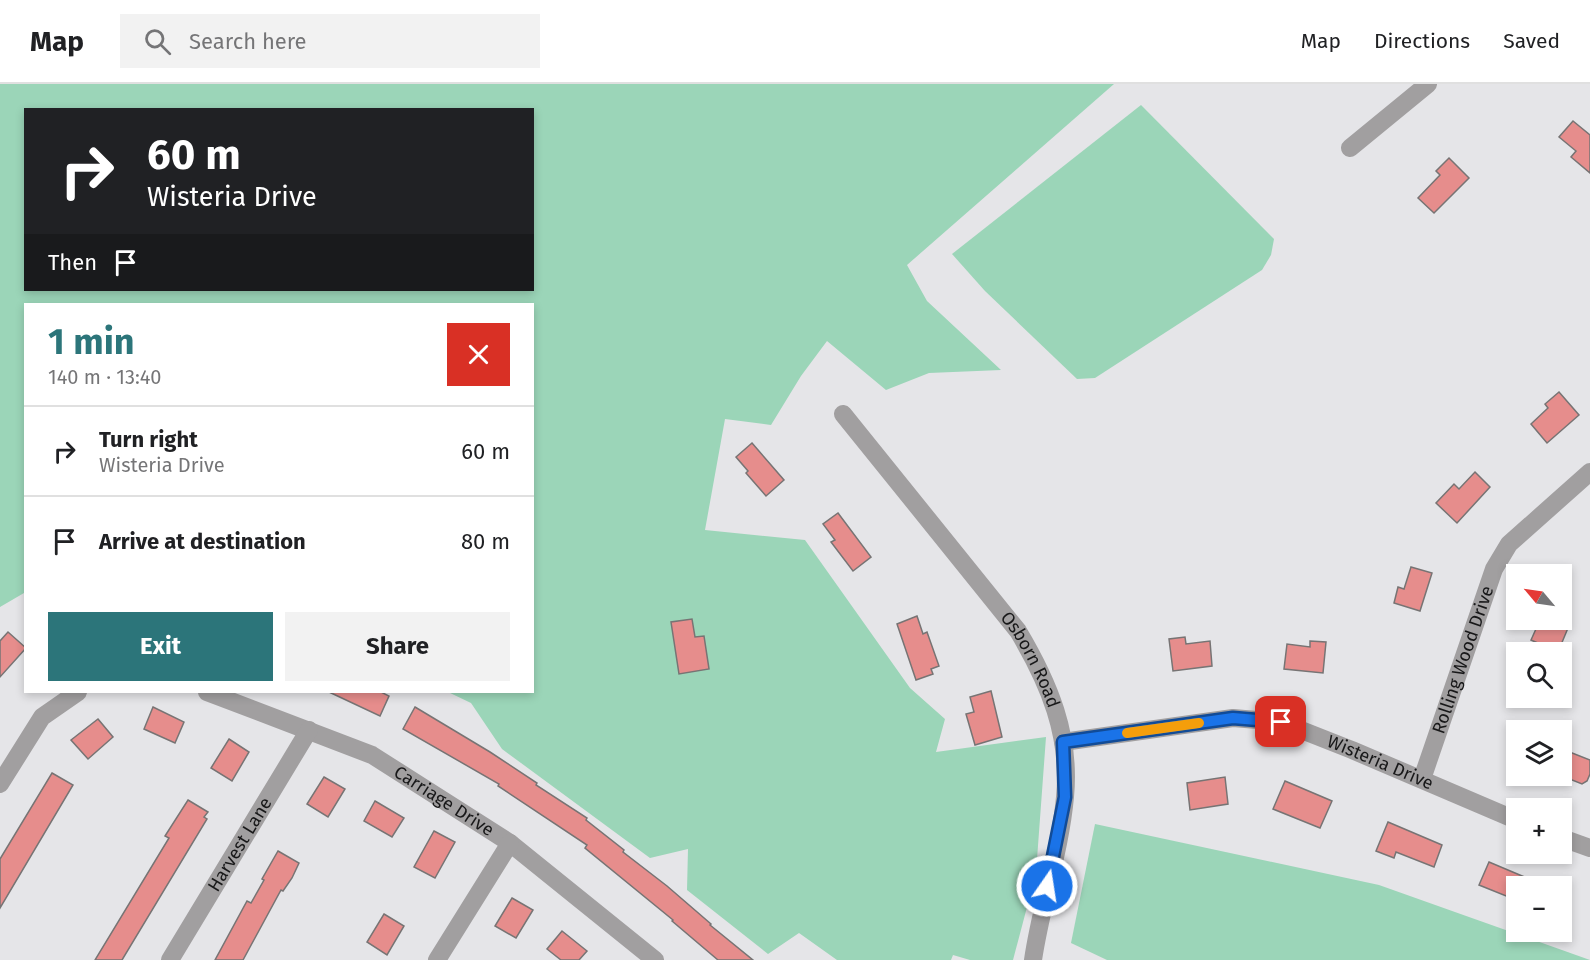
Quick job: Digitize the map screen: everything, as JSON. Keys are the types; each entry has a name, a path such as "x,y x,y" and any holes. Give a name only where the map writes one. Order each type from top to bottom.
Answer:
{"street":[{"path":"1350,148 1428,84"},
{"name":"Osborn Road","path":"843,414 1018,631 1040,668 1054,705 1063,742 1065,797 1033,960"},
{"name":"Rolling Wood Drive","path":"1422,779 1494,569 1509,544 1590,472"},
{"path":"0,783 42,717 77,693"},
{"name":"Carriage Drive","path":"210,693 372,755 510,843 655,960"},
{"name":"Wisteria Drive","path":"1063,742 1233,718 1281,722 1506,816"},
{"name":"Harvest Lane","path":"170,960 309,730"},
{"path":"1572,842 1590,849"},
{"path":"437,960 510,843"}],"green space":[{"path":"0,84 1114,84 907,265 927,301 1001,370 929,373 886,390 827,341 801,376 771,425 725,419 705,530 805,540 910,688 945,719 936,752 1046,737 1036,873 1013,960 970,960 953,955 951,960 837,960 799,933 768,954 687,890 688,849 650,858 502,749 471,703 450,693 534,693 534,303 24,303 24,593 0,607"},
{"path":"1141,105 1274,239 1271,255 1262,270 1095,378 1077,379 985,291 952,254"},
{"path":"1095,824 1379,885 1506,930 1506,942 1539,942 1590,960 1107,960 1071,943"}],"building":[{"path":"1573,121 1590,135 1590,173 1571,157 1576,151 1559,137"},
{"path":"1449,158 1469,178 1434,213 1418,198 1440,175 1436,171"},
{"path":"1559,392 1579,415 1547,443 1531,424 1548,408 1545,404"},
{"path":"752,443 784,480 766,496 746,473 748,471 736,457"},
{"path":"1475,472 1490,487 1457,523 1436,503 1454,484 1459,489"},
{"path":"838,513 871,557 853,571 831,542 835,540 823,524"},
{"path":"1411,567 1432,573 1420,611 1394,603 1398,587 1404,589"},
{"path":"917,616 923,634 927,632 939,666 931,669 933,674 916,680 897,624"},
{"path":"692,619 695,637 704,636 709,669 679,674 671,622"},
{"path":"1536,630 1567,630 1562,642 1531,640"},
{"path":"8,632 24,646 24,650 0,677 0,641"},
{"path":"1185,637 1186,644 1210,641 1212,666 1173,671 1169,639"},
{"path":"1310,641 1326,642 1323,673 1284,669 1287,644 1310,647"},
{"path":"991,691 1002,737 975,745 966,714 974,712 970,697"},
{"path":"331,693 383,693 389,696 380,716"},
{"path":"153,707 184,722 175,743 144,729"},
{"path":"415,707 490,752 587,818 586,820 624,850 623,852 667,886 753,960 718,960 585,848 587,845 498,786 499,784 403,729"},
{"path":"98,719 113,737 88,759 71,740"},
{"path":"229,739 249,752 232,781 211,768"},
{"path":"1572,753 1590,760 1590,774 1587,781 1582,784 1572,780"},
{"path":"52,773 73,785 0,908 0,859"},
{"path":"324,777 345,789 328,817 307,804"},
{"path":"1225,777 1228,804 1190,810 1187,783"},
{"path":"1285,781 1332,801 1320,828 1273,809"},
{"path":"188,800 208,812 204,817 207,819 122,960 95,960 169,838 165,836"},
{"path":"375,801 404,818 392,837 364,821"},
{"path":"1388,822 1442,845 1434,867 1396,852 1394,858 1376,851"},
{"path":"434,831 455,842 435,878 414,867"},
{"path":"278,851 299,863 292,878 283,891 281,890 243,960 215,960 247,901 251,903"},
{"path":"1489,862 1522,876 1506,876 1506,896 1479,885"},
{"path":"512,898 533,910 516,938 495,926"},
{"path":"384,914 404,926 387,955 367,942"},
{"path":"562,931 587,951 579,960 561,960 547,949"}],"slow traffic":[{"path":"1127,733 1199,723"}],"route":[{"path":"1047,886 1061,826 1065,797 1066,773 1063,742 1233,718 1281,722"}]}
